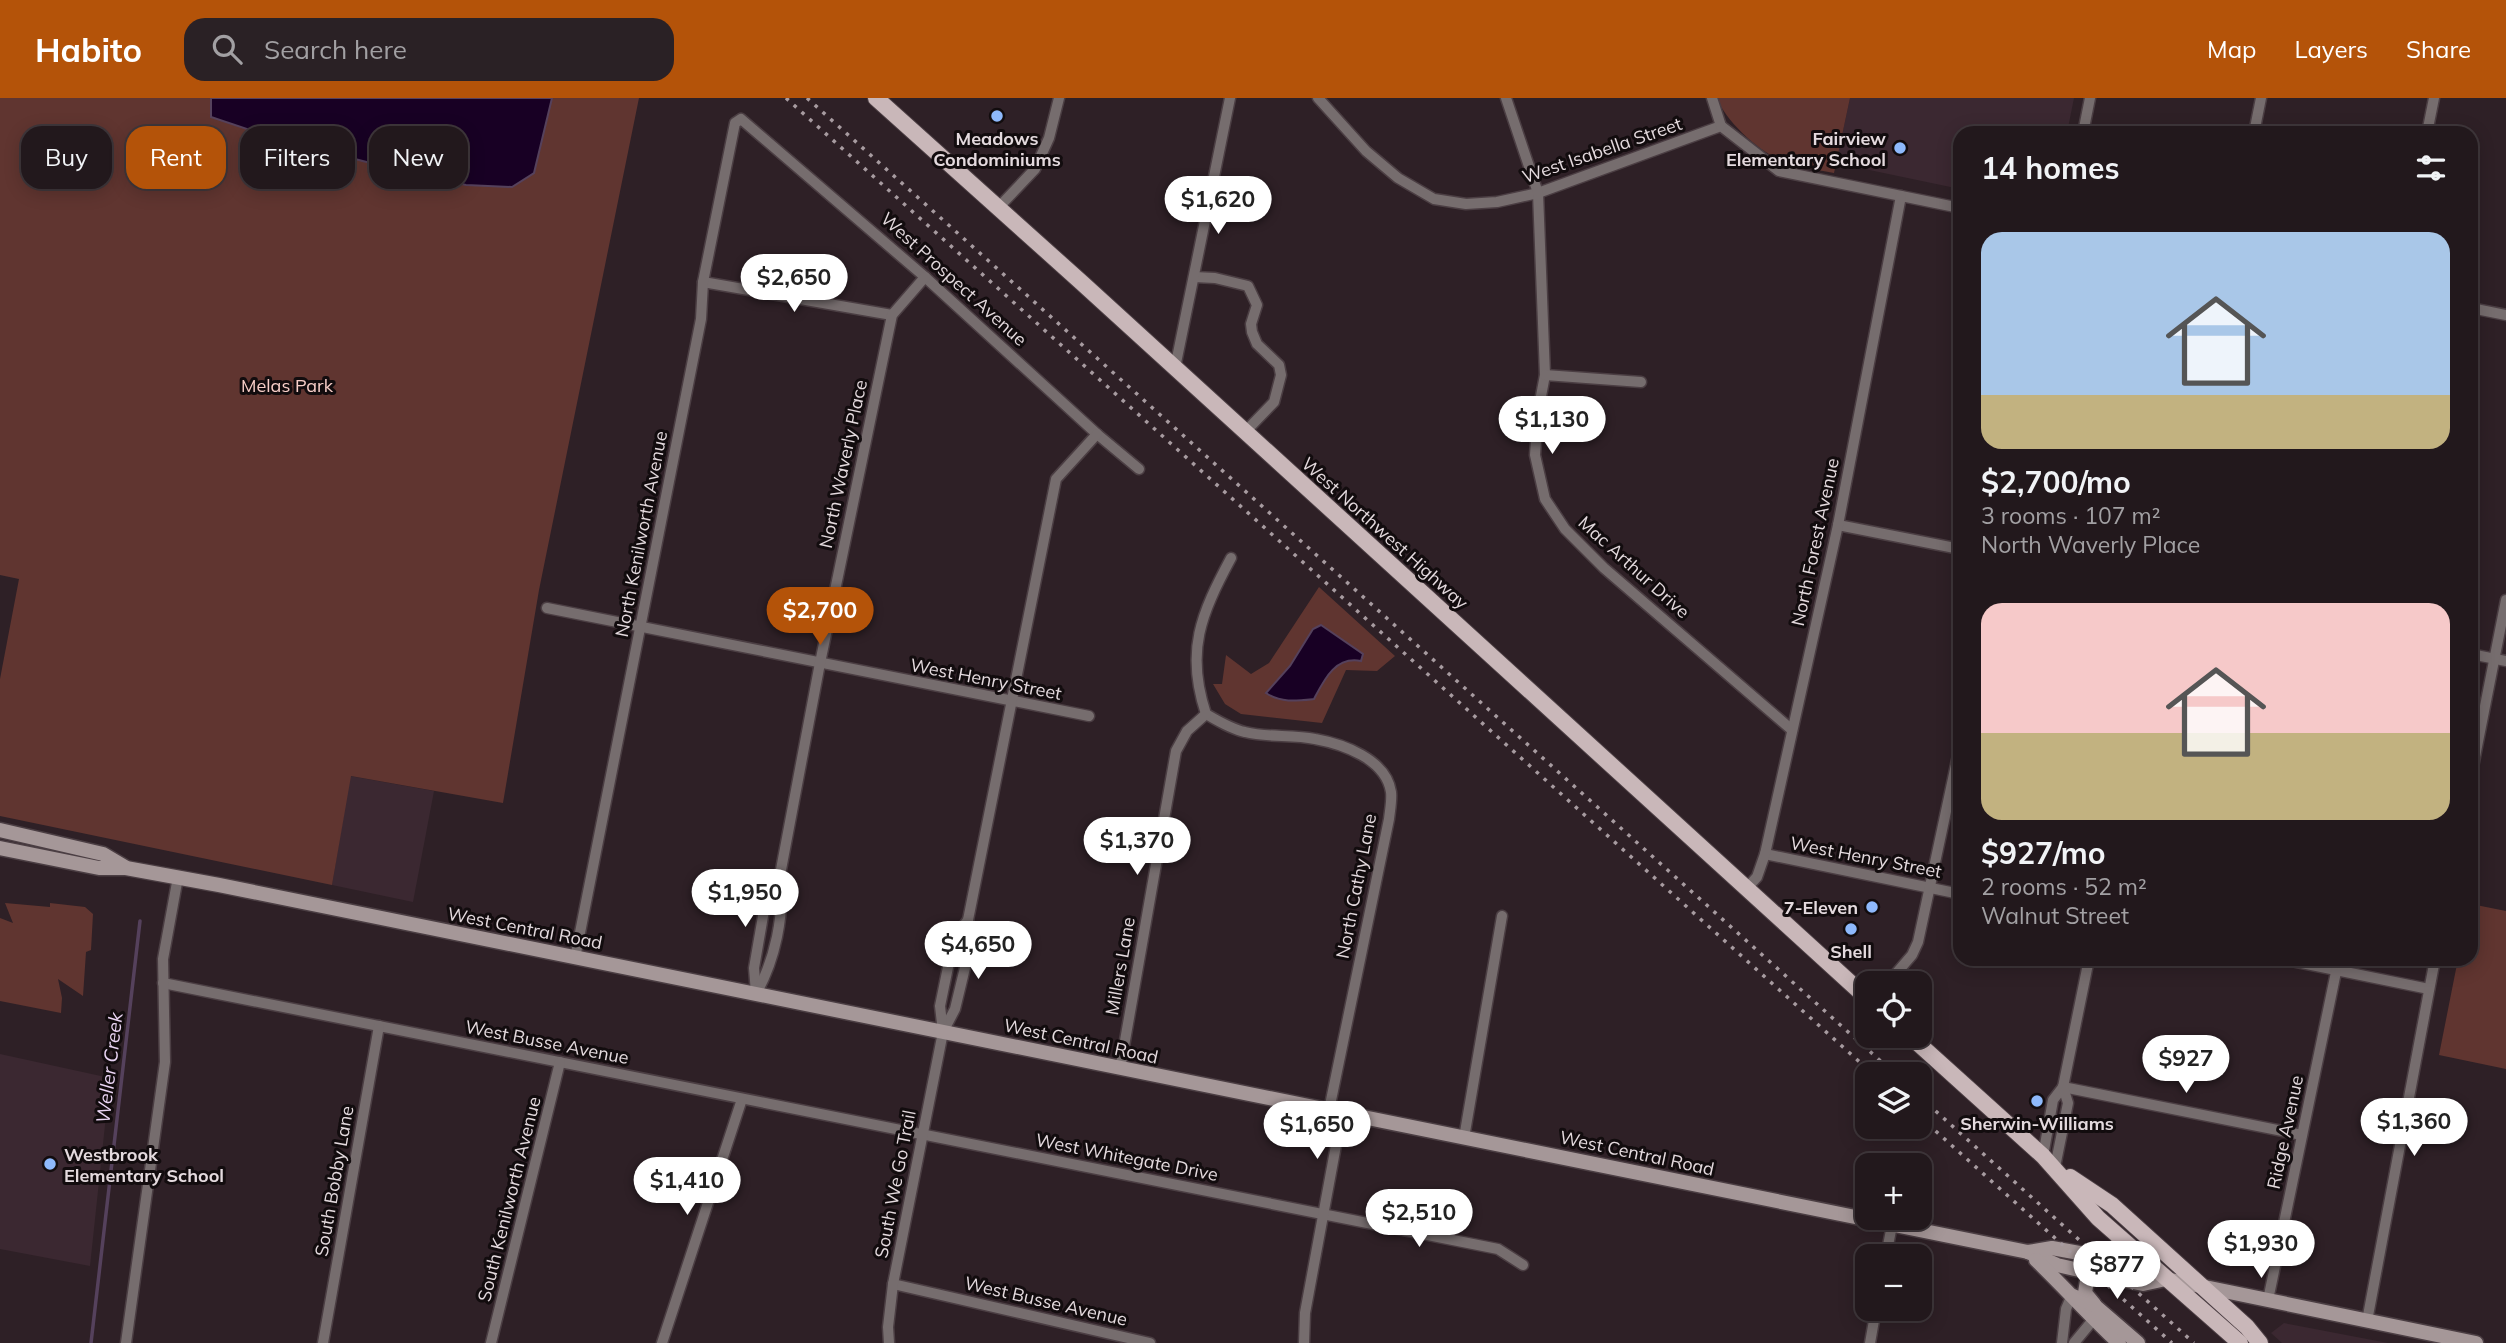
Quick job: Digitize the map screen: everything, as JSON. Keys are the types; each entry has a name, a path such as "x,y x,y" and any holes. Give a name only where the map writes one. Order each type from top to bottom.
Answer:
{"main road":[{"name":"West Northwest Highway","path":"876,98 1855,987"},
{"name":"West Central Road","path":"0,830 103,854 126,868"},
{"name":"West Central Road","path":"0,848 99,868 126,868 178,877 1855,1217"},
{"path":"1923,1048 2049,1161 2112,1205 2248,1327 2260,1343"},
{"path":"2049,1161 2098,1218 2240,1343"},
{"name":"West Central Road","path":"1917,1230 2028,1252 2057,1265 2143,1284 2166,1279"},
{"path":"2107,1258 2119,1251 2120,1238"},
{"name":"West Central Road","path":"2028,1252 2052,1248 2139,1264 2166,1279 2467,1342"},
{"path":"2028,1252 2093,1320 2119,1343"},
{"path":"2092,1273 2087,1280 2085,1293 2138,1343"},
{"path":"2072,1295 2094,1304"}],"street":[{"path":"998,208 1035,169 1049,138 1059,98"},
{"path":"1175,368 1230,98"},
{"name":"West Isabella Street","path":"1318,98 1366,151 1398,178 1434,199 1466,204 1497,202 1538,193 1721,126"},
{"name":"Mac Arthur Drive","path":"1506,98 1538,193 1545,375 1538,412 1535,455 1545,499 1565,529 1604,568 1792,730"},
{"path":"1712,98 1721,126 1779,171 1953,207"},
{"path":"2084,126 2090,98"},
{"path":"2256,126 2262,98"},
{"path":"2428,126 2434,98"},
{"name":"West Prospect Avenue","path":"741,119 925,277 1139,469"},
{"name":"North Kenilworth Avenue","path":"575,958 701,319 703,282 735,123 741,119"},
{"name":"North Forest Avenue","path":"1746,889 1757,877 1765,854 1838,525 1901,196"},
{"name":"North Waverly Place","path":"756,994 754,968 767,893 780,875 820,663 892,316 925,277"},
{"path":"1194,277 1215,278 1248,286 1257,305 1251,324 1252,332 1257,344 1279,366 1281,375 1274,402 1245,432"},
{"path":"703,282 892,316"},
{"path":"2478,309 2506,315"},
{"path":"1545,375 1641,382"},
{"path":"943,1032 955,1009 970,947 968,920 1056,480 1097,434"},
{"path":"1838,525 1953,548"},
{"path":"1206,714 1197,686 1200,628 1207,604 1231,558"},
{"path":"2478,748 2500,660 2506,600"},
{"name":"West Henry Street","path":"547,608 1089,716"},
{"path":"2478,655 2500,660"},
{"name":"Millers Lane","path":"1120,1069 1176,751 1187,730 1206,714"},
{"name":"North Cathy Lane","path":"1206,714 1245,733 1315,738 1336,744 1377,765 1384,773 1391,792 1389,819 1335,1112 1323,1214 1305,1313 1304,1343"},
{"path":"1898,971 1916,949 1953,780"},
{"name":"West Henry Street","path":"1765,854 1953,893"},
{"path":"126,1343 165,1062 163,959 178,877"},
{"path":"1464,1138 1502,916"},
{"path":"943,1032 940,1006 954,938 968,920"},
{"path":"2049,1161 2067,1103 2063,1087 2088,966"},
{"path":"2311,966 2429,989"},
{"path":"2367,1321 2434,966"},
{"name":"Ridge Avenue","path":"2268,1300 2336,972"},
{"name":"West Busse Avenue","path":"163,983 923,1136"},
{"name":"South Bobby Lane","path":"323,1343 379,1026"},
{"name":"South We Go Trail","path":"889,1343 893,1284 943,1032"},
{"name":"South Kenilworth Avenue","path":"491,1343 560,1062"},
{"path":"2063,1087 2302,1135"},
{"path":"662,1343 742,1099"},
{"name":"West Whitegate Drive","path":"923,1136 1498,1249 1523,1265"},
{"name":"West Busse Avenue","path":"893,1284 1144,1342"},
{"path":"2062,1343 2066,1309 2072,1295"},
{"path":"2074,1343 2093,1320"},
{"path":"1870,1343 1874,1321"}],"shaded area":[{"path":"211,98 552,98 534,173 512,187 468,185 468,126 369,126 369,163 355,159 355,126 240,127 211,117"},
{"name":"Fairview Elementary School","path":"1850,98 2074,98 2068,126 1953,126 1953,188 1836,163"},
{"path":"1321,625 1363,654 1361,661 1352,660 1337,666 1326,677 1314,699 1283,700 1266,693 1290,666 1313,629"},
{"path":"350,776 434,791 413,902 332,885"},
{"name":"Westbrook Elementary School","path":"0,1054 110,1078 90,1266 0,1249"},
{"path":"2284,1323 2388,1343 2282,1343 2271,1333"}],"green space":[{"name":"Melas Park","path":"0,98 639,98 539,590 503,803 351,776 332,885 0,816 0,679 19,579 0,575"},
{"path":"1717,98 1850,98 1834,173 1795,166 1758,147 1737,128"},
{"path":"1319,587 1395,656 1377,671 1346,670 1322,723 1241,714 1225,704 1213,684 1222,684 1226,655 1251,674 1269,663"},
{"path":"5,903 50,907 50,903 85,907 93,914 91,950 86,952 83,996 58,979 62,998 61,1013 0,1001 0,918 13,923"},
{"path":"2478,905 2506,911 2506,1069 2439,1055 2457,966 2478,966"}],"waterway":[{"name":"Weller Creek","path":"91,1343 140,921"}],"railway":[{"path":"786,98 1860,1062"},
{"path":"807,98 1882,1062"},
{"path":"1932,1108 2194,1343"},
{"path":"1932,1128 2172,1343"}],"place":[{"name":"Meadows Condominiums","path":"997,116"},
{"name":"Fairview Elementary School","path":"1900,148"},
{"name":"7-Eleven","path":"1872,907"},
{"name":"Shell","path":"1851,929"},
{"name":"Sherwin-Williams","path":"2037,1101"},
{"name":"Westbrook Elementary School","path":"50,1164"}]}
